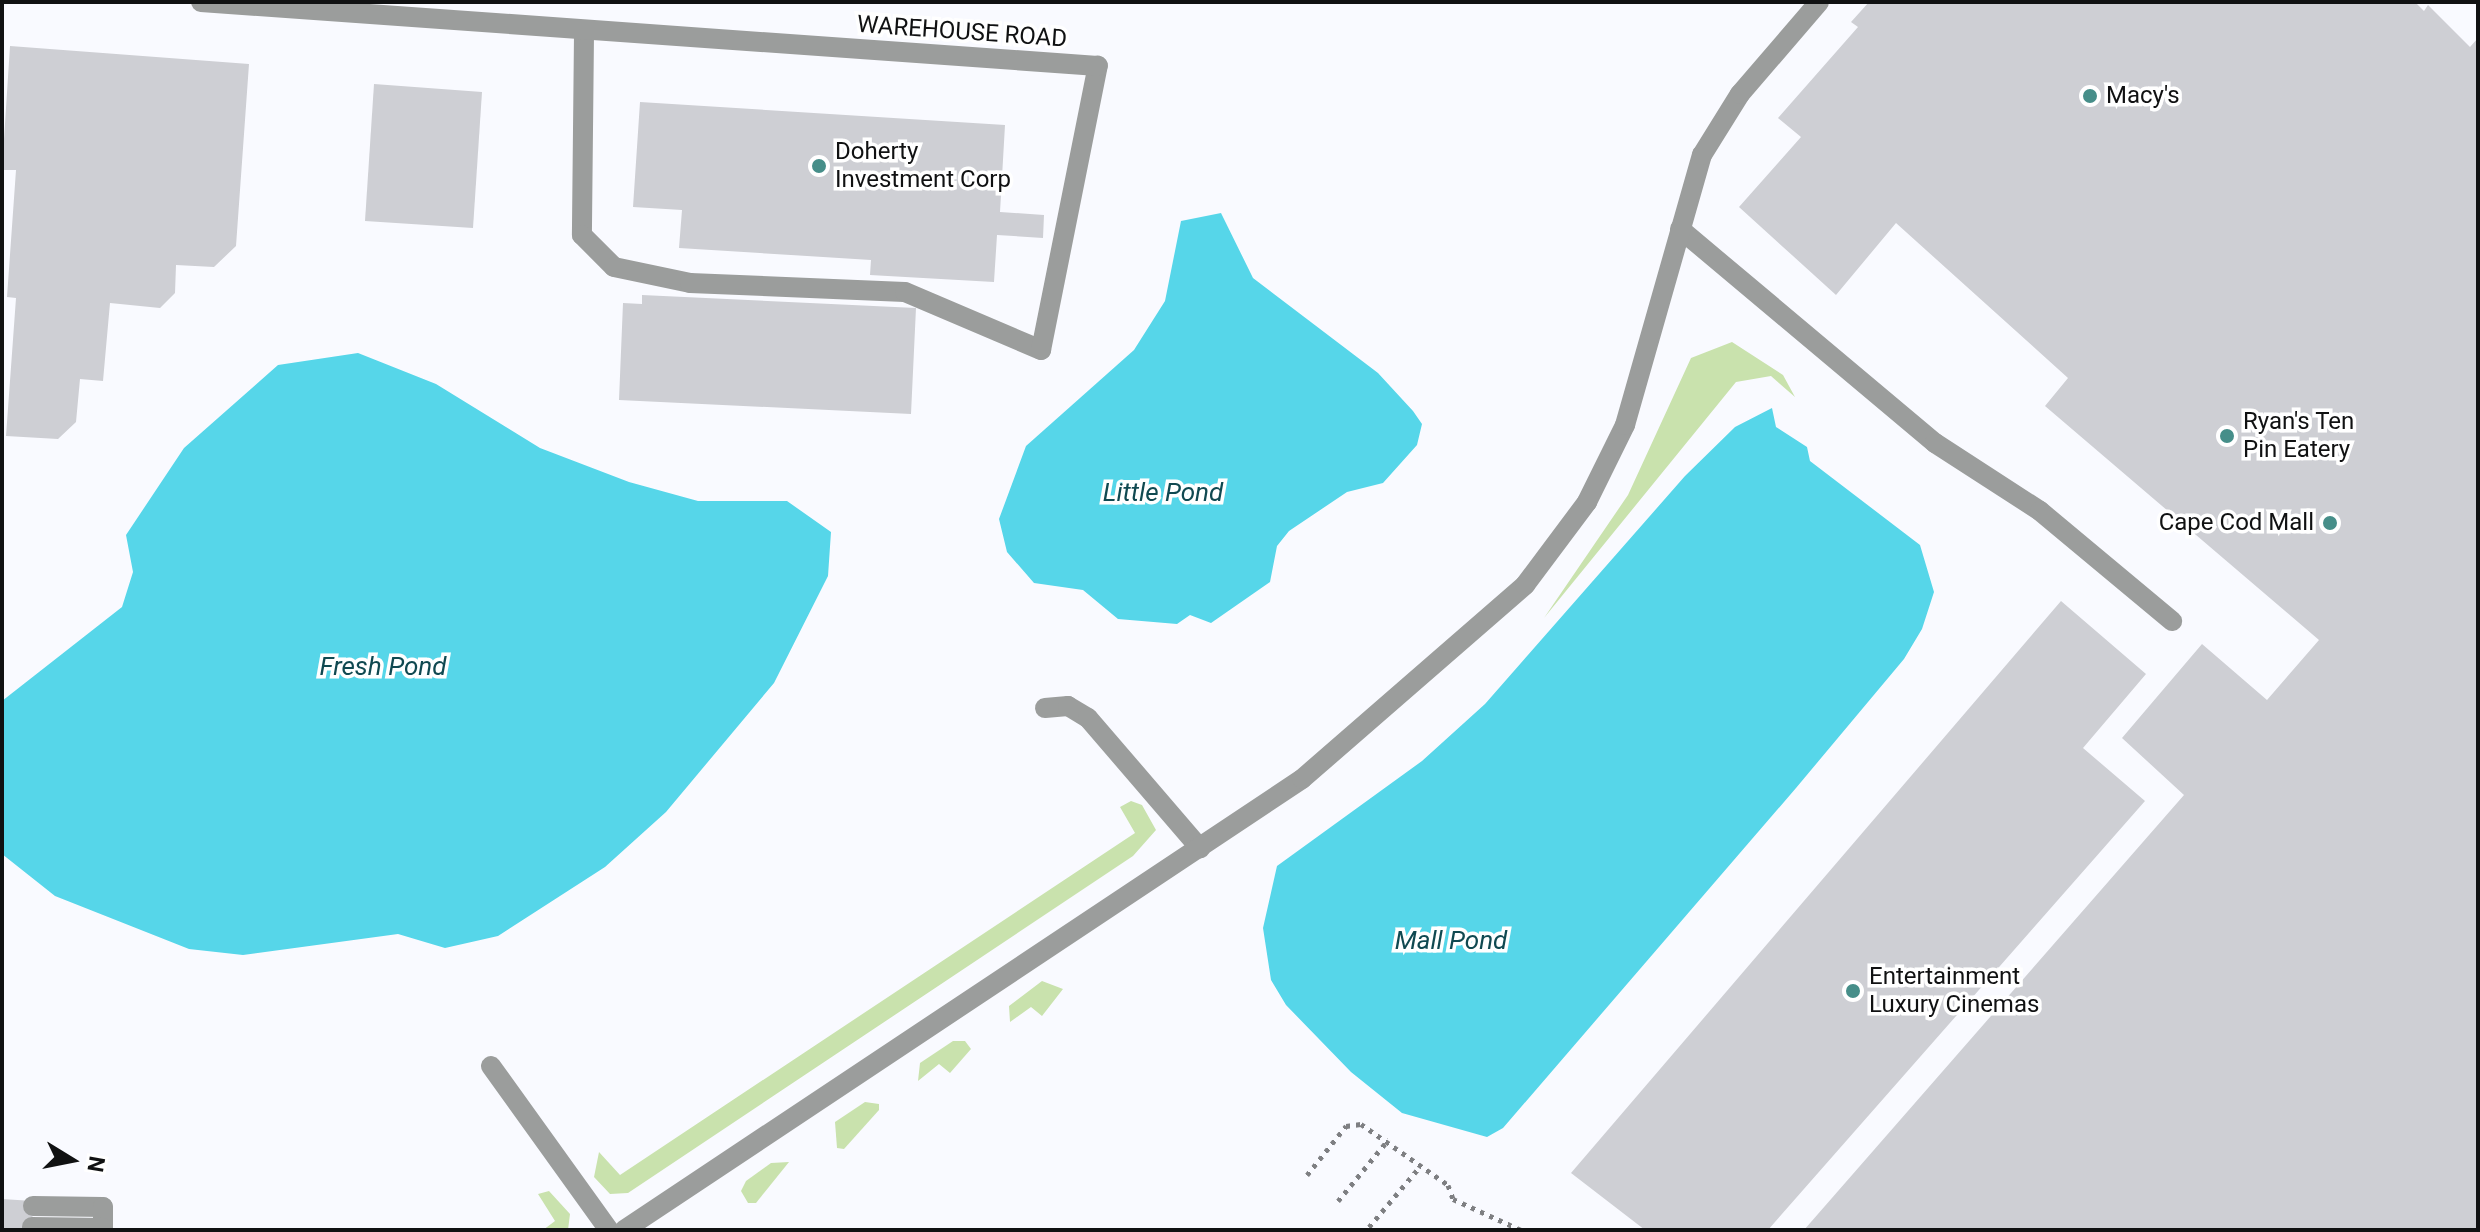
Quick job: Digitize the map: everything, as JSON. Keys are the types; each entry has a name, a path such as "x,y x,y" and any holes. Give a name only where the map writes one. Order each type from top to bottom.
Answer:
{"street":[{"name":"WAREHOUSE ROAD","path":"201,2 584,34 1098,66 1041,350 905,292 690,283 614,267 582,235 584,34"},
{"path":"624,1230 1302,779 1525,585 1587,502 1625,425 1648,362 1698,167 1718,128 1819,2"},
{"path":"1680,229 1935,443 2040,511 2172,621"},
{"path":"1045,708 1068,706 1088,718 1200,848"},
{"path":"491,1066 609,1230"},
{"path":"33,1217 103,1229"}],"path":[{"path":"1307,1175 1351,1123 1389,1139 1418,1169 1448,1185 1453,1199 1521,1230"},
{"path":"1338,1201 1389,1139"},
{"path":"1369,1227 1418,1169"}],"green space":[{"path":"1732,342 1783,375 1795,397 1771,376 1736,382 1544,618 1628,495 1691,358"},
{"path":"1131,801 1142,805 1156,830 1133,856 628,1193 610,1194 594,1177 599,1152 620,1175 1135,833 1120,807"},
{"path":"1042,981 1063,989 1042,1016 1031,1007 1010,1022 1009,1006"},
{"path":"953,1041 965,1041 971,1049 950,1073 939,1064 918,1081 920,1063"},
{"path":"865,1102 879,1104 879,1110 844,1149 837,1148 835,1122"},
{"path":"789,1162 756,1203 748,1203 741,1191 746,1181 771,1163"},
{"path":"549,1191 570,1214 568,1230 543,1230 555,1221 538,1194"}],"water":[{"name":"Little Pond","path":"1221,213 1253,278 1378,373 1413,411 1422,424 1417,445 1383,483 1347,492 1289,531 1277,546 1270,582 1211,623 1190,615 1177,624 1118,619 1083,590 1034,583 1007,552 999,519 1026,446 1134,350 1165,301 1181,221"},
{"name":"Fresh Pond","path":"358,353 436,384 540,448 629,482 698,501 787,501 831,532 828,576 774,683 666,812 605,867 498,936 445,948 398,934 243,955 189,949 55,896 2,854 2,701 122,607 133,572 126,535 184,448 278,365"},
{"name":"Mall Pond","path":"1772,408 1776,427 1807,447 1810,461 1920,545 1934,592 1922,629 1904,659 1796,788 1503,1128 1487,1137 1402,1113 1351,1072 1286,1005 1271,980 1263,928 1277,866 1422,761 1485,704 1685,476 1735,427"}],"building":[{"name":"Cape Cod Mall","path":"1869,2 2415,2 2424,11 2428,5 2470,47 2478,38 2478,1230 1804,1230 2184,795 2122,738 2202,644 2267,700 2319,640 2045,406 2068,378 1896,223 1836,295 1739,207 1801,137 1778,118 1858,27 1851,22"},
{"path":"10,46 249,64 236,246 214,267 176,265 175,293 160,308 110,303 103,381 80,379 76,422 58,439 6,436 16,298 7,297 16,170 2,170"},
{"path":"374,84 482,92 473,228 365,221"},
{"name":"Doherty Investment Corp","path":"640,102 1005,125 1000,212 1044,215 1043,238 997,235 994,282 870,275 871,260 679,248 682,210 633,207"},
{"path":"642,295 916,308 911,414 619,400 623,303 642,304"},
{"name":"Entertainment Luxury Cinemas","path":"2061,601 2146,674 2083,748 2145,801 1768,1230 1645,1230 1571,1173"},
{"path":"2,1199 33,1201 32,1230 2,1230"}],"place":[{"name":"Macy's","path":"2090,96"},
{"name":"Doherty Investment Corp","path":"819,166"},
{"name":"Ryan's Ten Pin Eatery","path":"2227,436"},
{"name":"Cape Cod Mall","path":"2330,523"},
{"name":"Entertainment Luxury Cinemas","path":"1853,991"}]}
